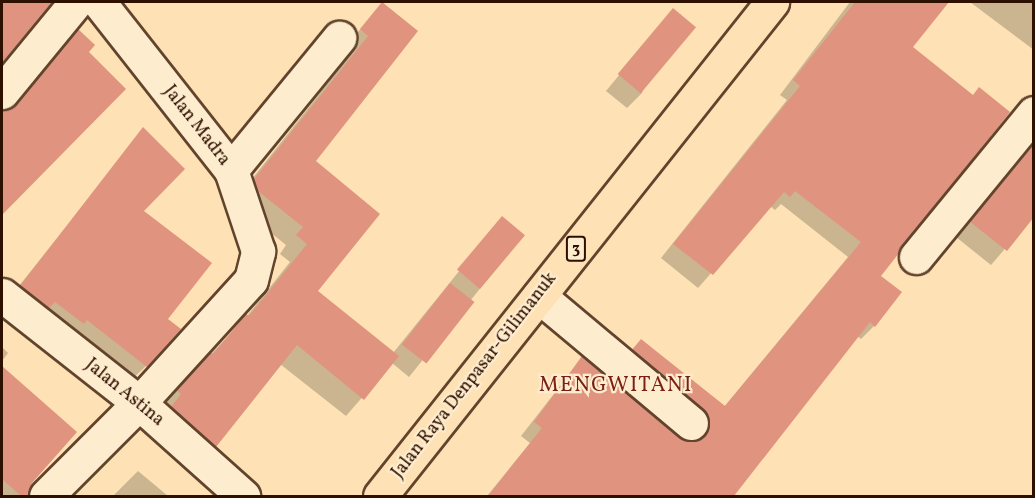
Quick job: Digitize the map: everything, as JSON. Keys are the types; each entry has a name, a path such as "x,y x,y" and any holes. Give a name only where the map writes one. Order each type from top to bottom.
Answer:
{"highway":[{"name":"Jalan Raya Denpasar-Gilimanuk","path":"380,496 772,2"}],"street":[{"path":"2,92 76,2"},
{"name":"Jalan Madra","path":"46,496 139,403 251,280 258,251 231,170 99,2"},
{"path":"231,170 339,38"},
{"path":"916,257 1034,113"},
{"name":"Jalan Astina","path":"2,295 139,403 243,496"},
{"path":"539,296 691,423"}],"building":[{"path":"2,2 52,2 2,63"},
{"path":"382,2 418,31 316,161 380,214 318,291 399,356 364,400 297,345 216,447 171,407 181,394 176,390 210,352 213,354 246,314 249,316 307,244 296,235 303,227 258,191 254,179 368,36 360,29"},
{"path":"855,2 949,2 913,47 973,95 979,87 1010,112 881,276 902,292 875,327 870,322 734,496 488,496 542,428 534,422 582,356 679,437 698,440 709,427 708,416 632,350 641,339 725,406 861,242 795,191 790,197 784,192 713,275 673,244 800,86 793,80"},
{"path":"673,8 696,27 641,93 618,74"},
{"path":"78,29 95,45 89,52 126,89 2,215 2,110 16,104"},
{"path":"143,127 185,169 144,211 212,263 168,319 181,329 147,367 87,320 84,324 55,302 49,308 20,286"},
{"path":"1034,143 1034,217 1007,251 969,221"},
{"path":"502,216 525,235 480,289 457,270"},
{"path":"450,283 474,302 426,364 402,344"},
{"path":"2,366 77,432 32,483 28,496 21,496 2,479"}],"district":[{"name":"MENGWITANI","path":"616,386"}]}
